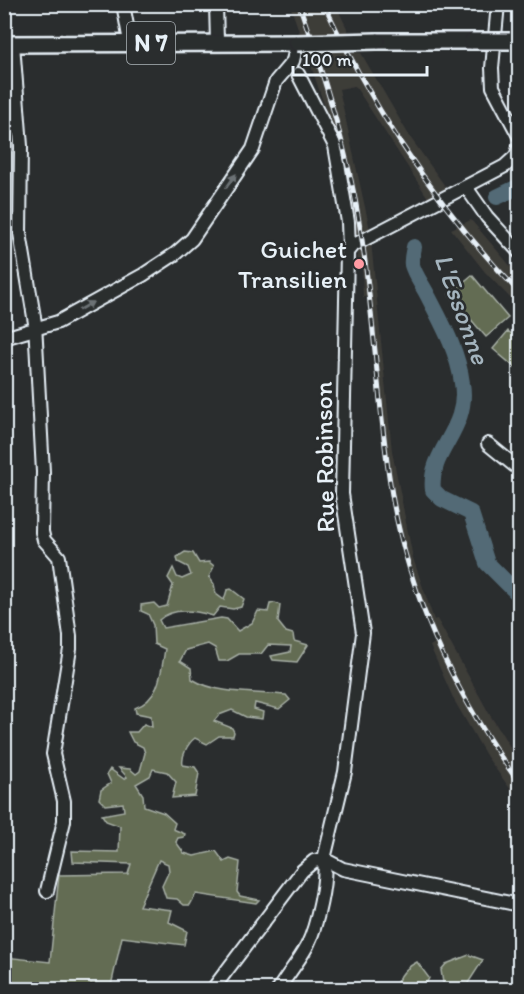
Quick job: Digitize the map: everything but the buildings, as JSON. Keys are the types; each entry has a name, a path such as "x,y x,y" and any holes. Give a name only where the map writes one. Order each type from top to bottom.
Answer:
{"main road":[{"name":"N 7","path":"9,44 515,40"}],"street":[{"path":"123,4 130,42"},
{"path":"216,4 217,42"},
{"path":"349,249 505,166 519,146 514,117 496,96 492,78 498,4"},
{"path":"4,338 34,331 58,322 143,275 181,250 192,238 253,149 276,81 291,63 297,43"},
{"path":"9,44 21,146 20,233 34,331 43,472 42,532 44,540 59,556 70,636 70,649 53,754 64,801 64,821 47,891"},
{"name":"Rue Robinson","path":"278,990 309,942 326,871 324,859 345,772 363,633 360,600 348,543 342,494 345,262 349,249 348,222 335,146 298,74"},
{"path":"466,187 519,253"},
{"path":"488,444 519,470"},
{"path":"213,990 302,871 314,861 324,859 343,869 519,905"}],"shaded area":[{"path":"290,5 336,5 350,35 300,34"},
{"path":"309,48 361,53 410,137 447,189 428,198 355,86 339,89 370,230 357,236 335,137 306,51"},
{"path":"471,220 519,276 519,307 485,272 451,229"},
{"path":"371,241 392,451 413,558 434,620 437,619 490,715 519,761 519,801 487,757 454,700 430,646 435,643 402,548 381,429 367,297 363,297 362,268 358,268 357,251"}],"green space":[{"path":"472,275 508,318 486,337 449,294"},
{"path":"508,331 519,340 519,371 493,349"},
{"path":"185,552 193,553 199,563 209,562 214,566 209,577 214,584 216,594 224,600 227,590 231,589 244,599 241,607 233,609 220,607 213,616 193,611 172,613 159,620 163,628 221,618 227,619 238,631 252,623 258,611 268,612 270,604 275,603 280,605 278,622 286,632 293,634 294,641 308,645 297,662 273,660 271,656 290,652 291,646 268,645 261,654 239,654 227,661 219,661 215,648 208,644 186,650 180,661 191,668 192,679 202,684 225,690 286,695 290,700 279,709 255,703 254,709 263,712 262,719 246,717 232,710 219,715 214,721 232,728 233,736 219,736 207,744 195,738 192,740 183,758 183,765 195,767 199,773 195,796 172,798 176,782 167,772 153,769 150,776 136,784 143,795 144,806 164,813 175,823 173,829 185,834 176,842 184,853 194,856 216,851 224,862 230,859 240,862 237,892 240,896 259,900 256,903 196,894 190,905 184,905 177,899 166,898 162,886 169,871 168,864 159,860 139,906 172,910 169,922 187,931 184,945 122,937 111,986 91,983 90,989 5,989 5,957 50,962 59,875 128,874 131,864 73,862 72,851 119,852 120,826 106,821 102,815 124,811 123,803 105,805 99,799 101,790 111,783 107,774 110,769 124,779 127,777 119,768 130,769 136,774 140,771 145,753 143,747 133,742 128,732 137,732 144,724 152,727 151,716 136,713 135,708 143,704 154,692 158,684 165,649 154,644 153,625 148,614 141,611 141,605 154,603 159,608 167,606 173,585 168,578 173,568 177,577 182,579 191,575 188,567 178,562 177,557"},
{"path":"469,955 483,960 468,983 471,989 444,989 441,970 446,964"},
{"path":"417,962 429,978 424,988 400,989 397,982 399,978"}],"waterway":[{"name":"L'Essonne","path":"497,197 520,186"},
{"name":"L'Essonne","path":"414,247 413,269 440,318 457,360 462,383 463,399 460,414 437,463 433,476 433,490 442,499 471,513 487,563 520,596"}],"railway":[{"path":"299,4 334,114 355,199 369,291 390,483 408,564 421,603 454,678 474,715 520,784"},
{"path":"324,4 364,82 410,157 462,227 520,293"}],"place":[{"name":"Guichet Transilien","path":"359,264"}]}
